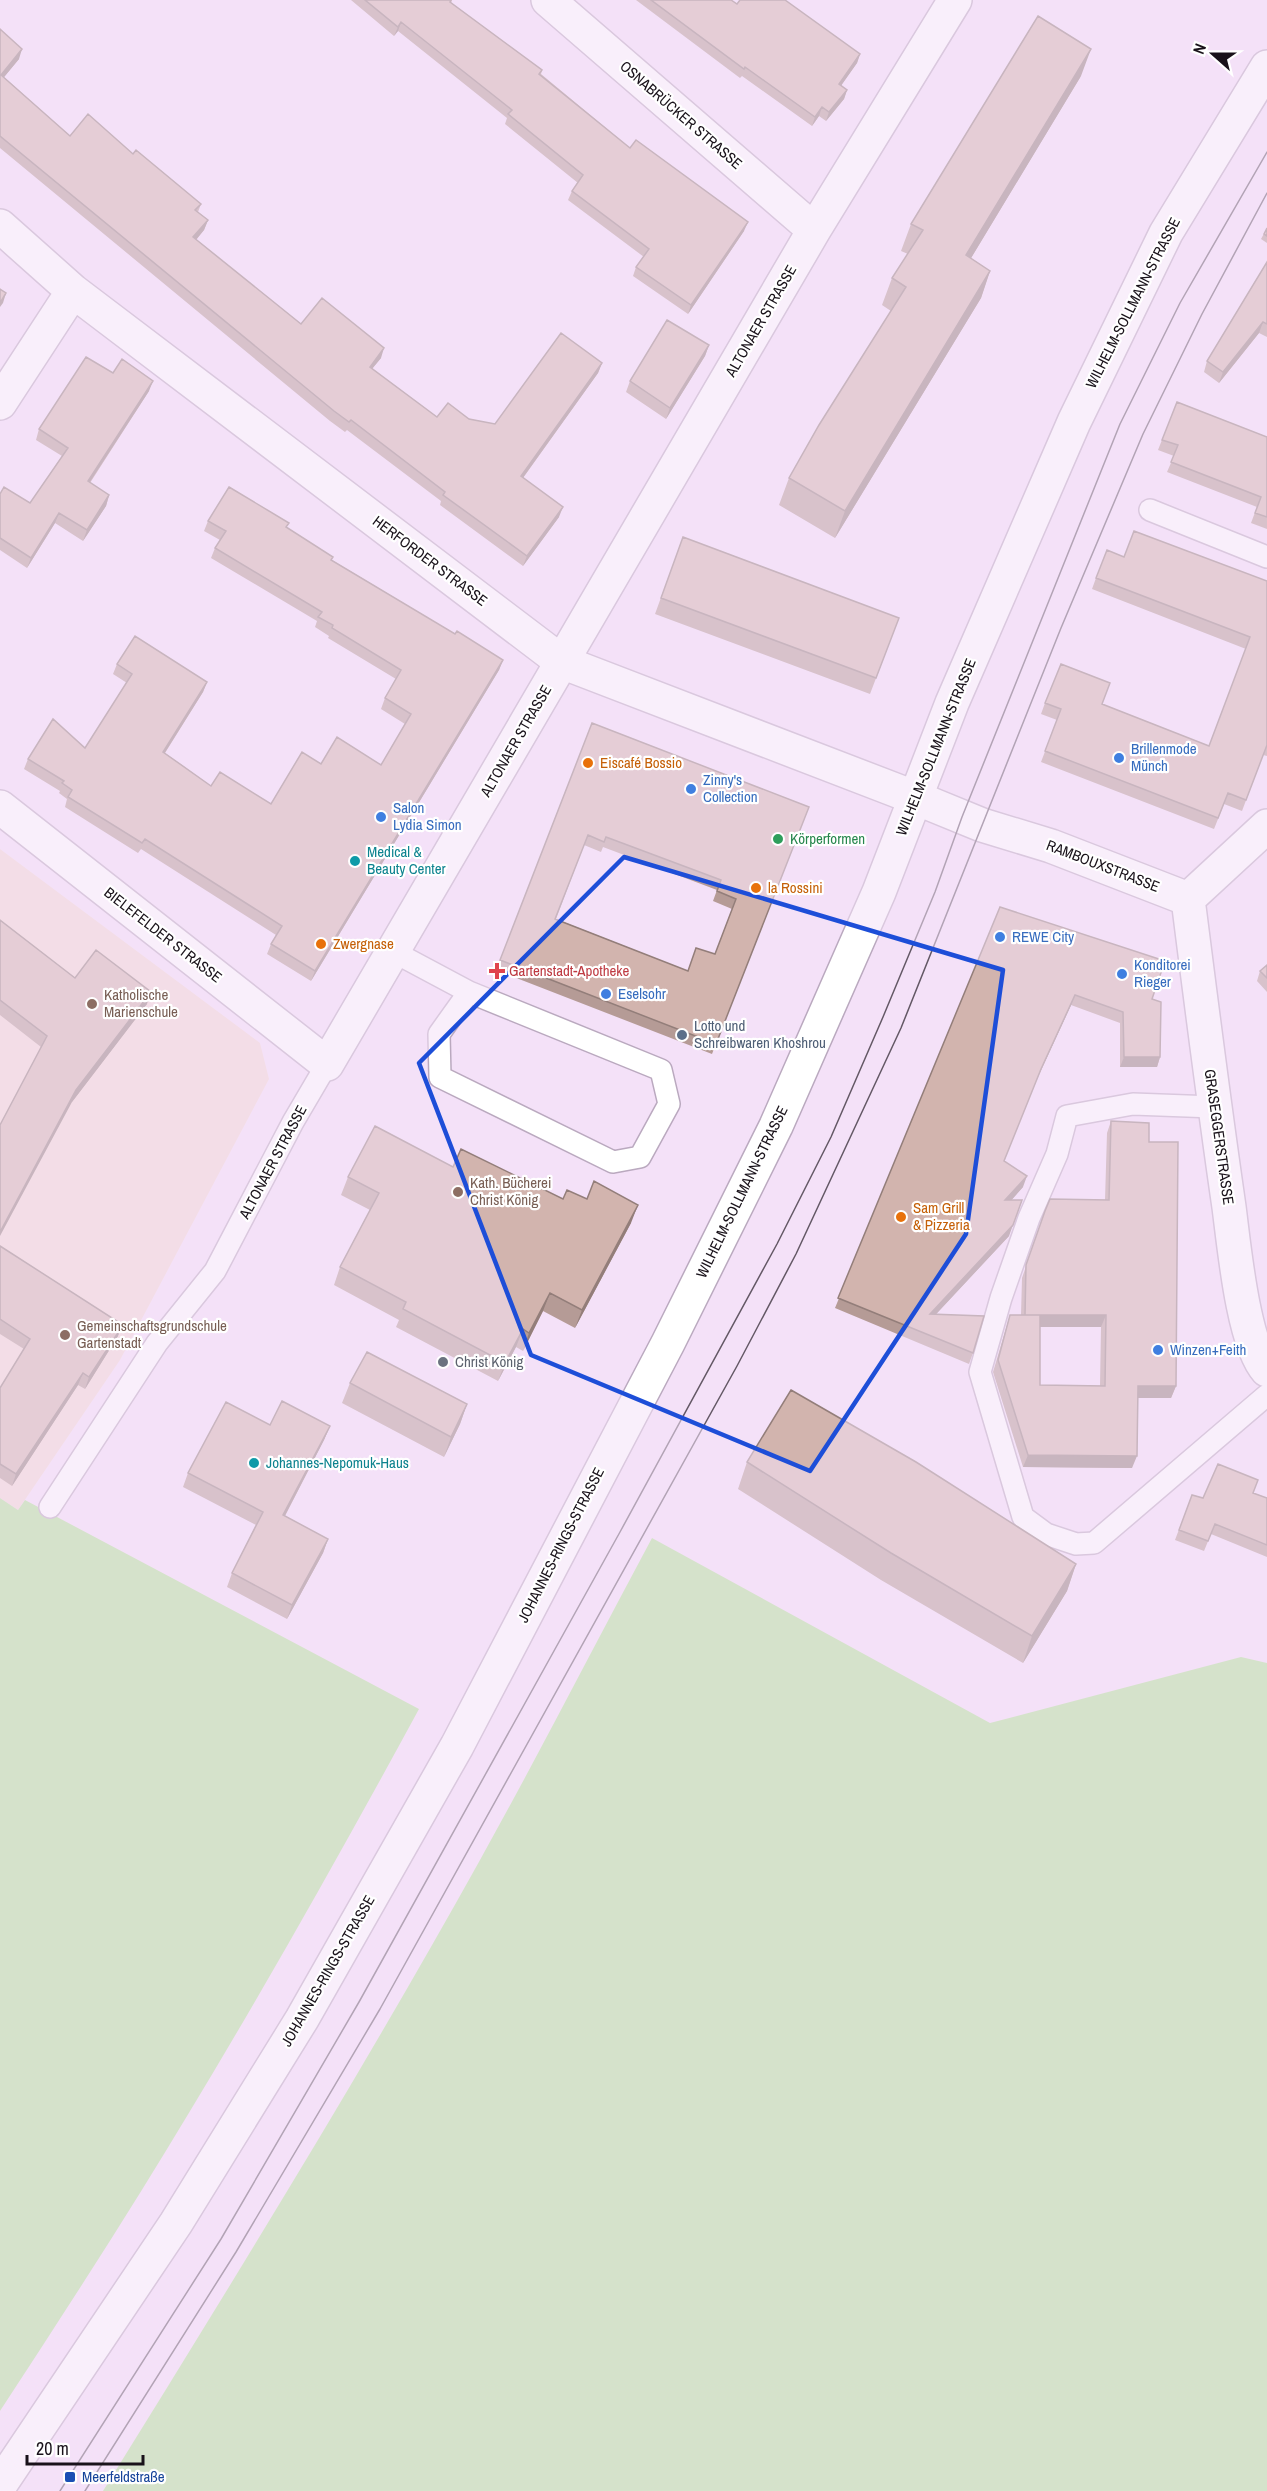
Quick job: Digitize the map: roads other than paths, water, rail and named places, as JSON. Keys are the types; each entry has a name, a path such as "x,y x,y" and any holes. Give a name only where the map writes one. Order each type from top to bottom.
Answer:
{"street":[{"name":"OSNABRÜCKER STRASSE","path":"548,0 814,230"},
{"name":"ALTONAER STRASSE","path":"327,1064 814,230 955,0"},
{"name":"WILHELM-SOLLMANN-STRASSE","path":"618,1434 668,1343 776,1126 879,892 952,703 1074,423 1166,233 1267,67"},
{"name":"HERFORDER STRASSE","path":"0,226 73,291 562,662 916,798"},
{"path":"0,403 73,291"},
{"name":"RAMBOUXSTRASSE","path":"916,798 982,825 1051,846 1188,899"},
{"name":"BIELEFELDER STRASSE","path":"0,807 327,1064"},
{"path":"1188,899 1267,826"},
{"name":"GRASEGGERSTRASSE","path":"1188,899 1214,1107 1245,1316 1261,1363 1267,1370"},
{"name":"JOHANNES-RINGS-STRASSE","path":"0,2485 176,2223 302,2019 457,1746 618,1434"}],"lane":[{"path":"1150,510 1267,557"},
{"path":"394,952 469,992 661,1070 669,1104 640,1157 613,1162 440,1077 439,1034 469,992"},
{"name":"ALTONAER STRASSE","path":"50,1507 156,1343 215,1270 293,1122 327,1064"},
{"path":"1214,1107 1133,1104 1067,1116 1057,1154 1029,1218 1001,1298 980,1372 1023,1516 1046,1534 1076,1544 1094,1544 1267,1395"}],"tram line":[{"path":"60,2491 221,2239 359,2002 777,1244 831,1137 883,1017 935,892 962,817 1120,424 1180,303 1267,152"},
{"path":"85,2491 236,2252 380,2009 737,1366 796,1254 901,1028 1061,628 1143,434 1202,314 1267,193"}],"place":[{"name":"Brillenmode Münch","path":"1119,758"},
{"name":"Eiscafé Bossio","path":"588,763"},
{"name":"Zinny's Collection","path":"691,789"},
{"name":"Salon Lydia Simon","path":"381,817"},
{"name":"Körperformen","path":"778,839"},
{"name":"Medical & Beauty Center","path":"355,861"},
{"name":"la Rossini","path":"756,888"},
{"name":"REWE City","path":"1000,937"},
{"name":"Zwergnase","path":"321,944"},
{"name":"Gartenstadt-Apotheke","path":"497,971"},
{"name":"Konditorei Rieger","path":"1122,974"},
{"name":"Eselsohr","path":"606,994"},
{"name":"Katholische Marienschule","path":"92,1004"},
{"name":"Lotto und Schreibwaren Khoshrou","path":"682,1035"},
{"name":"Kath. Bücherei Christ König","path":"458,1192"},
{"name":"Sam Grill & Pizzeria","path":"901,1217"},
{"name":"Gemeinschaftsgrundschule Gartenstadt","path":"65,1335"},
{"name":"Winzen+Feith","path":"1158,1350"},
{"name":"Christ König","path":"443,1362"},
{"name":"Johannes-Nepomuk-Haus","path":"254,1463"},
{"name":"Meerfeldstraße","path":"70,2477"}]}
